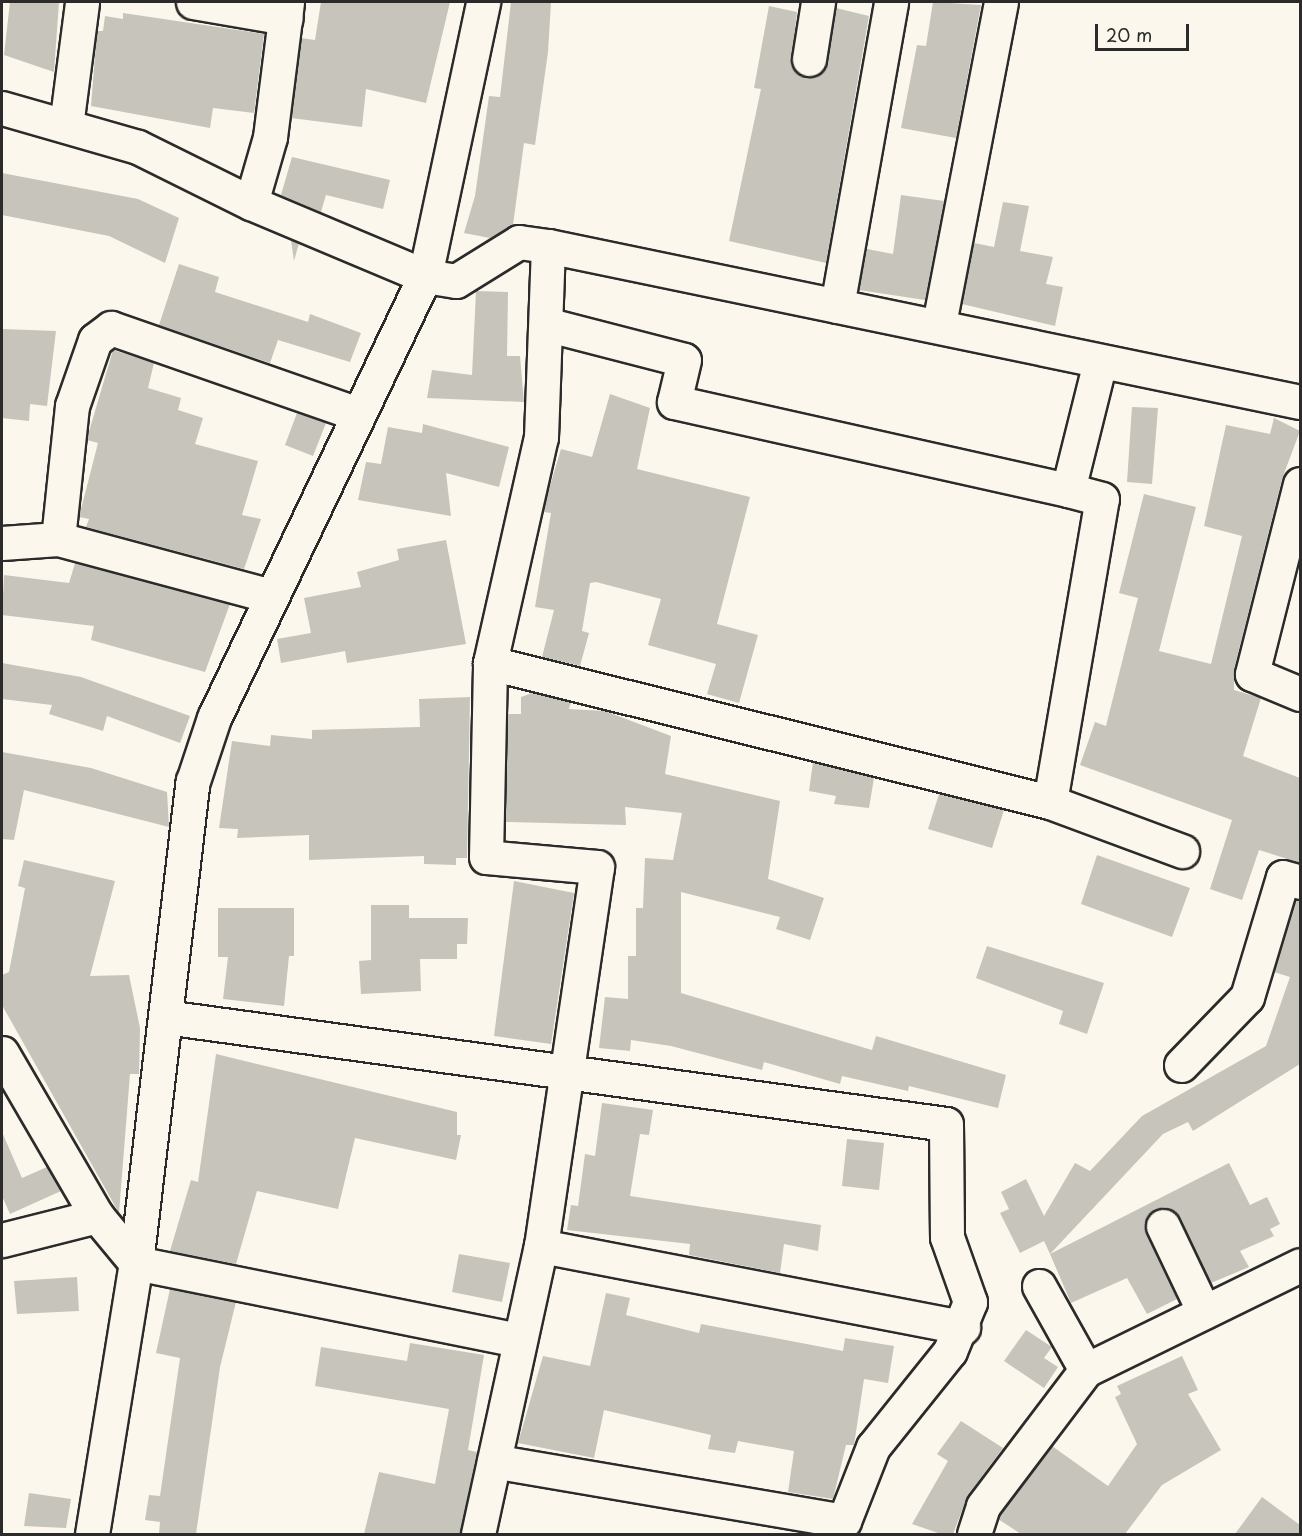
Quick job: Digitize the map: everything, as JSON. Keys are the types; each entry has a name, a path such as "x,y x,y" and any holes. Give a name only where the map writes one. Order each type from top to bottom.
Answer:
{"street":[{"path":"66,126 82,2"},
{"path":"193,2 286,10 270,137 251,203"},
{"path":"92,1534 136,1263 193,781 214,718 425,276 483,2"},
{"path":"809,59 818,2"},
{"path":"837,306 891,2"},
{"path":"939,324 1001,2"},
{"path":"2,108 138,147 251,203 425,276 456,280 519,242 548,246 837,306 939,324 1100,362 1300,402"},
{"path":"478,1534 541,1246 597,867 486,857 489,663 541,437 549,325 548,246"},
{"path":"549,325 684,360 674,402 1102,499 1050,802"},
{"path":"58,538 72,406 95,339 111,328 358,414"},
{"path":"1068,490 1100,362"},
{"path":"1300,484 1252,674 1300,694"},
{"path":"2,543 58,538 271,596"},
{"path":"489,663 1050,802 1182,851"},
{"path":"1181,1065 1247,997 1283,877 1300,882"},
{"path":"165,1017 946,1124 947,1237 970,1302 963,1327 873,1447 844,1521 494,1461"},
{"path":"2,1053 97,1216 136,1263 519,1340"},
{"path":"2,1240 97,1216"},
{"path":"1163,1226 1204,1312"},
{"path":"541,1246 963,1327"},
{"path":"974,1534 983,1506 1086,1370 1300,1265"},
{"path":"1039,1286 1086,1370"}],"building":[{"path":"10,2 59,2 54,72 4,55"},
{"path":"321,2 450,2 426,103 366,89 362,127 291,118 301,38 315,40"},
{"path":"511,2 551,2 548,52 535,145 524,143 513,225 490,238 464,233 475,196 489,96 500,97"},
{"path":"933,2 981,5 956,138 901,128 917,45 926,46"},
{"path":"769,6 797,12 791,65 807,78 823,71 827,62 836,8 869,16 826,263 729,241 761,89 754,88"},
{"path":"123,13 264,34 254,113 213,108 210,128 91,106 97,31 103,31 105,16 123,19"},
{"path":"292,157 390,180 383,209 326,195 321,212 281,195"},
{"path":"2,173 138,199 179,218 165,263 109,236 2,215"},
{"path":"901,195 944,201 925,300 859,290 867,249 893,254"},
{"path":"1003,202 1029,206 1020,251 1053,257 1046,284 1063,287 1055,326 962,304 974,243 994,247"},
{"path":"291,240 299,243 294,261"},
{"path":"179,264 219,277 215,292 308,322 310,314 361,333 350,362 278,340 270,363 159,325"},
{"path":"476,291 508,292 507,356 520,356 524,402 427,398 432,370 472,375"},
{"path":"2,329 56,331 47,406 30,404 29,421 2,418"},
{"path":"113,350 154,363 148,388 181,398 178,410 203,418 195,444 258,461 242,515 261,519 244,569 86,527 89,519 79,517 98,443 87,440 88,435"},
{"path":"610,394 650,408 637,469 750,497 717,624 758,635 739,703 707,694 716,664 648,645 661,599 596,582 590,583 582,631 589,633 580,666 542,657 554,610 535,607 551,513 544,512 547,496 561,449 592,457"},
{"path":"1132,407 1158,408 1152,484 1127,482"},
{"path":"297,413 326,423 313,456 285,445"},
{"path":"1274,418 1300,431 1282,479 1234,669 1234,690 1261,698 1243,756 1300,778 1300,863 1259,850 1242,900 1210,889 1232,820 1080,765 1095,722 1106,726 1138,598 1119,593 1144,494 1196,507 1159,651 1211,664 1242,536 1204,526 1226,425 1270,434"},
{"path":"423,424 509,447 499,487 446,473 451,516 358,500 366,462 381,464 388,427 422,433"},
{"path":"446,540 466,644 347,663 345,651 281,663 277,639 311,633 304,598 361,587 357,572 399,560 397,549"},
{"path":"75,563 230,604 205,672 91,640 94,626 2,615 4,575 69,583"},
{"path":"2,663 81,677 190,716 180,743 107,716 103,731 49,714 52,705 2,699"},
{"path":"532,693 571,702 569,709 605,711 671,736 665,774 780,801 768,879 824,898 810,940 776,929 780,917 681,892 681,993 872,1050 876,1036 1006,1075 998,1108 909,1086 908,1091 842,1076 840,1084 764,1062 762,1070 671,1046 631,1040 630,1051 599,1048 605,997 628,999 628,956 636,956 636,908 643,908 645,858 673,860 682,813 625,807 626,825 505,822 508,714 521,714 521,697"},
{"path":"470,697 467,858 456,858 456,865 424,864 424,856 309,860 309,835 237,838 238,829 219,828 232,741 270,746 271,735 312,739 312,730 420,727 419,699"},
{"path":"2,752 91,768 167,792 169,827 24,790 14,840 2,839"},
{"path":"813,762 874,778 869,808 834,804 836,796 809,791"},
{"path":"939,794 1004,810 992,848 928,829"},
{"path":"1097,855 1190,888 1172,937 1081,904"},
{"path":"24,860 115,881 90,976 129,975 140,1028 139,1074 130,1074 119,1213 2,1005 2,975 9,972 25,888 18,886"},
{"path":"514,881 574,893 551,1044 494,1036"},
{"path":"1296,900 1300,900 1300,1064 1193,1131 1188,1122 1163,1134 1050,1254 1044,1241 1020,1253 1000,1213 1009,1209 1001,1192 1026,1179 1044,1216 1075,1163 1090,1171 1142,1116 1266,1046 1290,977 1274,972"},
{"path":"371,905 409,905 409,918 468,918 467,944 457,944 457,959 420,959 421,991 361,994 359,961 371,960"},
{"path":"218,908 294,908 294,956 289,956 284,1006 223,999 228,957 218,957"},
{"path":"987,946 1104,983 1087,1034 1059,1024 1063,1011 976,978"},
{"path":"216,1054 457,1112 457,1135 461,1135 456,1160 355,1138 338,1209 257,1191 236,1264 170,1251 191,1180 198,1182"},
{"path":"602,1103 653,1110 649,1135 640,1134 630,1196 821,1225 818,1251 784,1244 780,1273 689,1255 690,1244 567,1230 571,1205 578,1206 585,1154 595,1156"},
{"path":"2,1132 22,1178 47,1167 61,1191 10,1214 2,1196"},
{"path":"847,1139 884,1143 879,1190 842,1186"},
{"path":"1229,1163 1250,1205 1267,1197 1280,1224 1270,1229 1274,1236 1240,1251 1249,1267 1211,1283 1180,1217 1165,1207 1155,1209 1147,1216 1146,1234 1177,1299 1147,1314 1127,1278 1071,1303 1050,1254"},
{"path":"459,1254 510,1263 502,1302 452,1292"},
{"path":"77,1277 79,1311 17,1314 14,1281"},
{"path":"170,1289 236,1302 220,1367 196,1534 159,1534 160,1522 145,1520 149,1495 160,1496 180,1358 156,1353"},
{"path":"606,1293 630,1298 626,1315 699,1333 701,1324 843,1351 845,1338 894,1346 888,1383 864,1379 854,1445 846,1445 833,1499 788,1492 794,1451 738,1441 735,1453 708,1449 711,1435 604,1410 594,1458 518,1443 543,1356 590,1366"},
{"path":"1026,1330 1052,1347 1044,1358 1058,1367 1044,1388 1004,1361"},
{"path":"410,1343 484,1355 468,1450 477,1452 460,1534 364,1534 379,1472 435,1484 449,1409 315,1386 321,1347 407,1361"},
{"path":"1182,1356 1198,1390 1188,1394 1221,1450 1162,1485 1125,1534 1021,1534 998,1519 1052,1446 1108,1486 1137,1444 1115,1397 1121,1394 1117,1386"},
{"path":"961,1421 1003,1448 968,1495 953,1534 941,1534 912,1524 948,1461 937,1454"},
{"path":"29,1493 71,1499 66,1528 24,1526"},
{"path":"1262,1497 1300,1525 1300,1534 1235,1534"}]}
